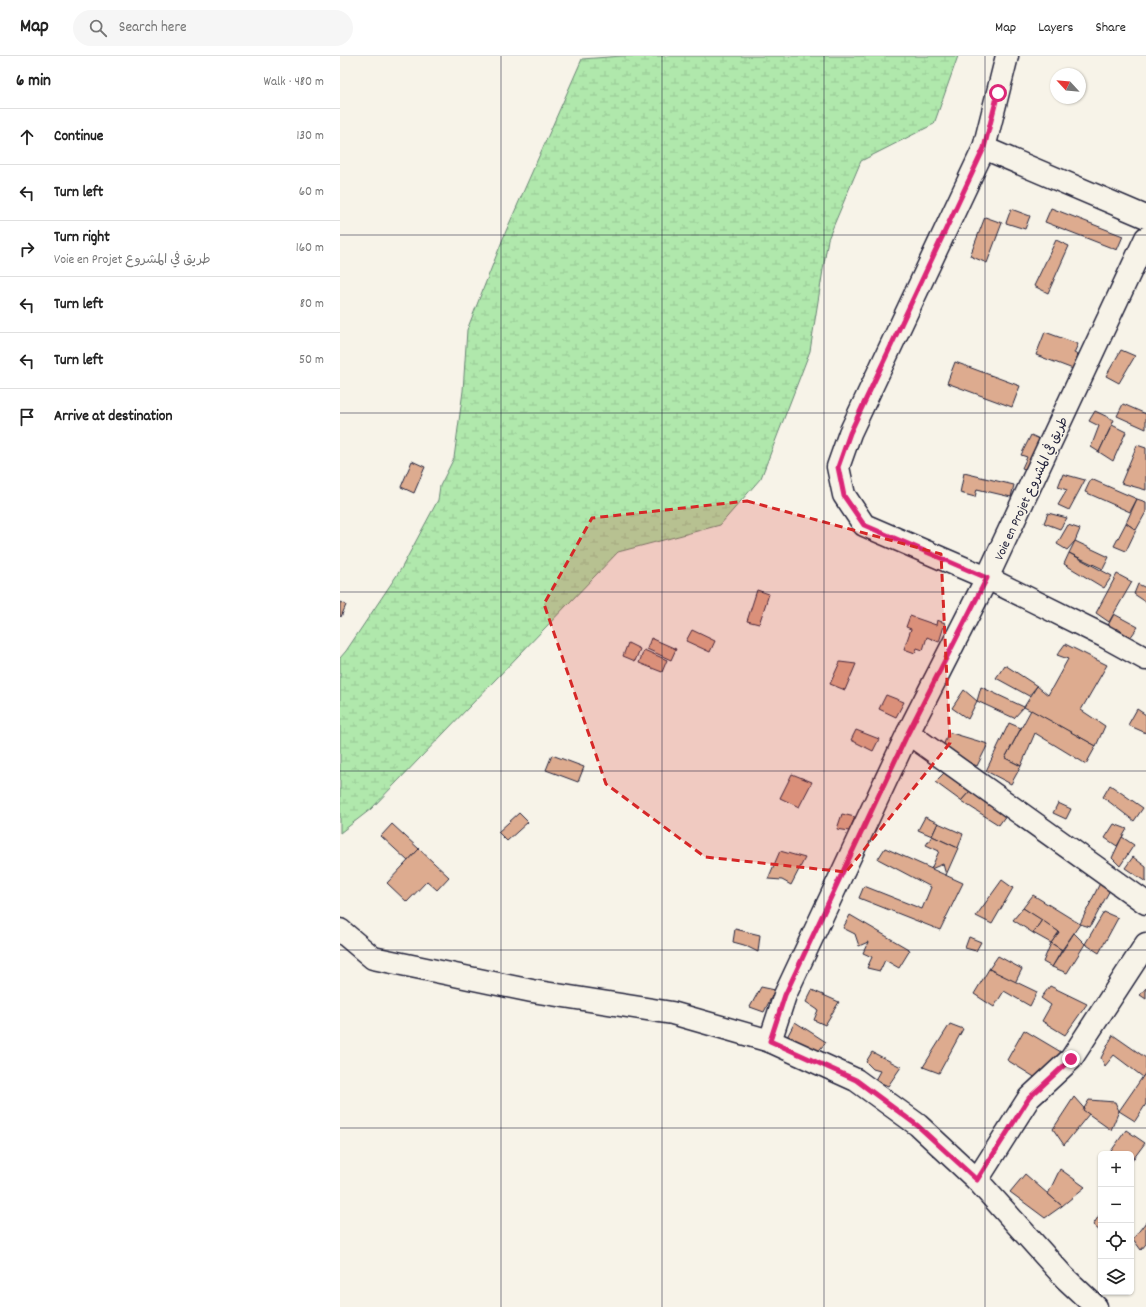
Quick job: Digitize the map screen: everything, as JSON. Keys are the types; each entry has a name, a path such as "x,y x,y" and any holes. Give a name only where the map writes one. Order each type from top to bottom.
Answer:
{"street":[{"path":"1007,56 984,148 850,433 838,467 844,496 864,525 987,578 1104,636 1146,659"},
{"path":"984,148 1146,217"},
{"name":"Voie en Projet طريق في المشروع","path":"770,1041 785,995 908,733 1138,279 1146,238"},
{"path":"908,733 1146,903"},
{"path":"340,930 373,958 532,991 672,1013 770,1041 856,1080 918,1126 977,1180 1065,1278 1096,1307"},
{"path":"977,1180 1029,1098 1071,1059 1146,944"}],"highlighted area":[{"path":"747,501 941,554 950,743 846,872 705,857 606,784 544,604 592,518"}],"green space":[{"path":"622,56 958,56 934,124 861,161 828,239 810,351 761,478 720,525 618,552 371,809 340,833 340,658 401,569 438,500 440,486 454,458 463,391 467,330 506,231 582,59"}],"building":[{"path":"1051,208 1123,236 1117,250 1045,222"},
{"path":"1011,209 1030,216 1025,229 1006,223"},
{"path":"985,217 1002,223 987,263 970,256"},
{"path":"1056,240 1069,246 1048,293 1034,286"},
{"path":"1045,332 1078,344 1074,353 1078,355 1073,369 1036,355"},
{"path":"1121,350 1135,356 1119,383 1106,376"},
{"path":"955,362 1020,386 1012,407 947,383"},
{"path":"1123,404 1146,414 1146,429 1117,416"},
{"path":"1095,411 1114,420 1099,452 1091,447 1099,426 1089,421"},
{"path":"1112,425 1126,432 1113,461 1099,452"},
{"path":"1031,435 1046,442 1032,472 1022,468 1027,457 1021,455"},
{"path":"1137,445 1146,448 1146,490 1121,483"},
{"path":"412,461 425,467 414,493 401,487"},
{"path":"964,473 1014,485 1011,497 977,489 975,497 960,493"},
{"path":"1063,474 1085,480 1069,510 1058,505 1067,490 1058,487"},
{"path":"1091,479 1137,499 1130,512 1085,492"},
{"path":"1137,499 1146,502 1146,512 1136,530 1126,523"},
{"path":"1048,513 1067,518 1060,529 1044,523"},
{"path":"1126,523 1136,530 1126,551 1114,546"},
{"path":"1068,525 1080,529 1075,541 1067,550 1057,544"},
{"path":"1075,541 1109,557 1103,569 1069,553"},
{"path":"1069,553 1112,576 1104,588 1064,564"},
{"path":"1117,574 1132,582 1109,622 1096,613"},
{"path":"1138,584 1146,588 1146,602 1134,594"},
{"path":"757,590 769,594 759,624 747,621"},
{"path":"340,602 346,605 341,617 340,616"},
{"path":"1114,614 1138,627 1130,638 1117,628 1112,636 1105,631"},
{"path":"910,616 936,625 937,620 945,623 939,642 927,637 923,650 917,648 915,653 904,649 911,629 906,627"},
{"path":"692,630 715,641 710,652 686,641"},
{"path":"651,638 676,649 671,660 647,649"},
{"path":"628,643 640,649 635,661 623,656"},
{"path":"1065,644 1107,665 1081,710 1105,726 1096,746 1024,707 1037,686 1048,695 1068,659 1057,655"},
{"path":"644,650 667,660 662,672 639,663"},
{"path":"840,662 856,664 845,690 830,684"},
{"path":"1005,665 1037,686 1029,696 996,678"},
{"path":"981,687 1024,707 1014,718 977,701"},
{"path":"964,690 977,701 968,719 952,708"},
{"path":"886,695 904,702 896,717 879,709"},
{"path":"1137,709 1146,715 1146,733 1128,725"},
{"path":"1031,710 1096,746 1086,764 1035,733 1021,766 1005,758"},
{"path":"1009,723 1021,728 1005,758 1021,766 1011,784 986,771"},
{"path":"856,730 879,739 873,751 851,740"},
{"path":"948,732 988,744 977,766 942,750"},
{"path":"552,755 584,767 578,782 546,770"},
{"path":"944,773 970,791 961,801 935,782"},
{"path":"792,774 812,782 799,807 780,798"},
{"path":"1110,785 1143,808 1134,821 1103,797"},
{"path":"970,791 1006,815 999,825 961,801"},
{"path":"1058,803 1071,809 1066,819 1053,813"},
{"path":"519,813 528,822 507,841 498,832"},
{"path":"842,814 855,817 849,831 837,829"},
{"path":"925,817 938,823 932,836 918,830"},
{"path":"938,823 963,834 958,848 932,836"},
{"path":"392,824 419,849 408,861 381,836"},
{"path":"1114,824 1127,829 1117,846 1105,838"},
{"path":"932,836 958,848 946,875 943,864 931,869 939,851 926,845"},
{"path":"1122,837 1134,845 1120,866 1112,858"},
{"path":"885,848 963,883 940,930 859,898 864,886 922,909 931,887 878,859"},
{"path":"419,849 449,877 437,890 427,881 407,902 387,883"},
{"path":"780,851 805,858 791,885 782,880 768,879"},
{"path":"1133,857 1146,867 1146,882 1125,868"},
{"path":"1002,880 1013,888 992,924 976,916"},
{"path":"1101,881 1112,886 1090,927 1080,924"},
{"path":"1033,895 1080,924 1062,950 1051,943 1059,932 1023,908"},
{"path":"1023,908 1042,920 1033,933 1013,920"},
{"path":"1104,912 1118,918 1099,953 1085,944"},
{"path":"850,915 910,950 899,968 885,960 880,971 867,968 872,957 863,953 868,942 859,946 855,934 843,928"},
{"path":"1042,920 1059,932 1051,943 1033,933"},
{"path":"735,929 760,935 758,952 744,945 733,942"},
{"path":"1074,933 1085,944 1067,973 1052,967"},
{"path":"969,937 981,942 976,951 965,948"},
{"path":"1051,943 1062,950 1052,967 1043,962"},
{"path":"998,956 1022,969 1015,983 989,969"},
{"path":"989,969 1037,992 1030,1006 1004,991 994,1007 974,994"},
{"path":"1050,986 1087,1004 1065,1035 1042,1021 1051,1005 1041,998"},
{"path":"761,987 775,990 764,1012 750,1007"},
{"path":"1146,988 1146,999 1140,995"},
{"path":"812,990 839,1002 825,1025 814,1020 818,1010 806,1002"},
{"path":"795,1022 826,1042 816,1054 787,1037"},
{"path":"950,1024 963,1029 939,1073 923,1067"},
{"path":"1024,1030 1061,1052 1036,1078 1007,1060"},
{"path":"1113,1035 1146,1058 1146,1072 1143,1077 1114,1055 1105,1066 1101,1058"},
{"path":"872,1052 901,1067 888,1086 875,1080 880,1071 873,1069 866,1062"},
{"path":"1146,1072 1146,1104 1135,1121 1119,1111"},
{"path":"1074,1097 1089,1114 1064,1145 1053,1129"},
{"path":"1089,1100 1115,1102 1119,1111 1111,1130 1083,1110"},
{"path":"1126,1130 1145,1143 1134,1158 1134,1151 1111,1151"},
{"path":"1060,1169 1085,1187 1062,1206 1048,1194"},
{"path":"1025,1174 1062,1206 1045,1218 1010,1192"},
{"path":"1098,1217 1098,1229 1093,1225"},
{"path":"1146,1222 1146,1244 1141,1250 1134,1240 1134,1238"}],"route":[{"path":"998,93 984,148 850,433 838,467 844,496 864,525 987,578 908,733 785,995 770,1041 856,1080 918,1126 977,1180 1029,1098 1071,1059"}]}
